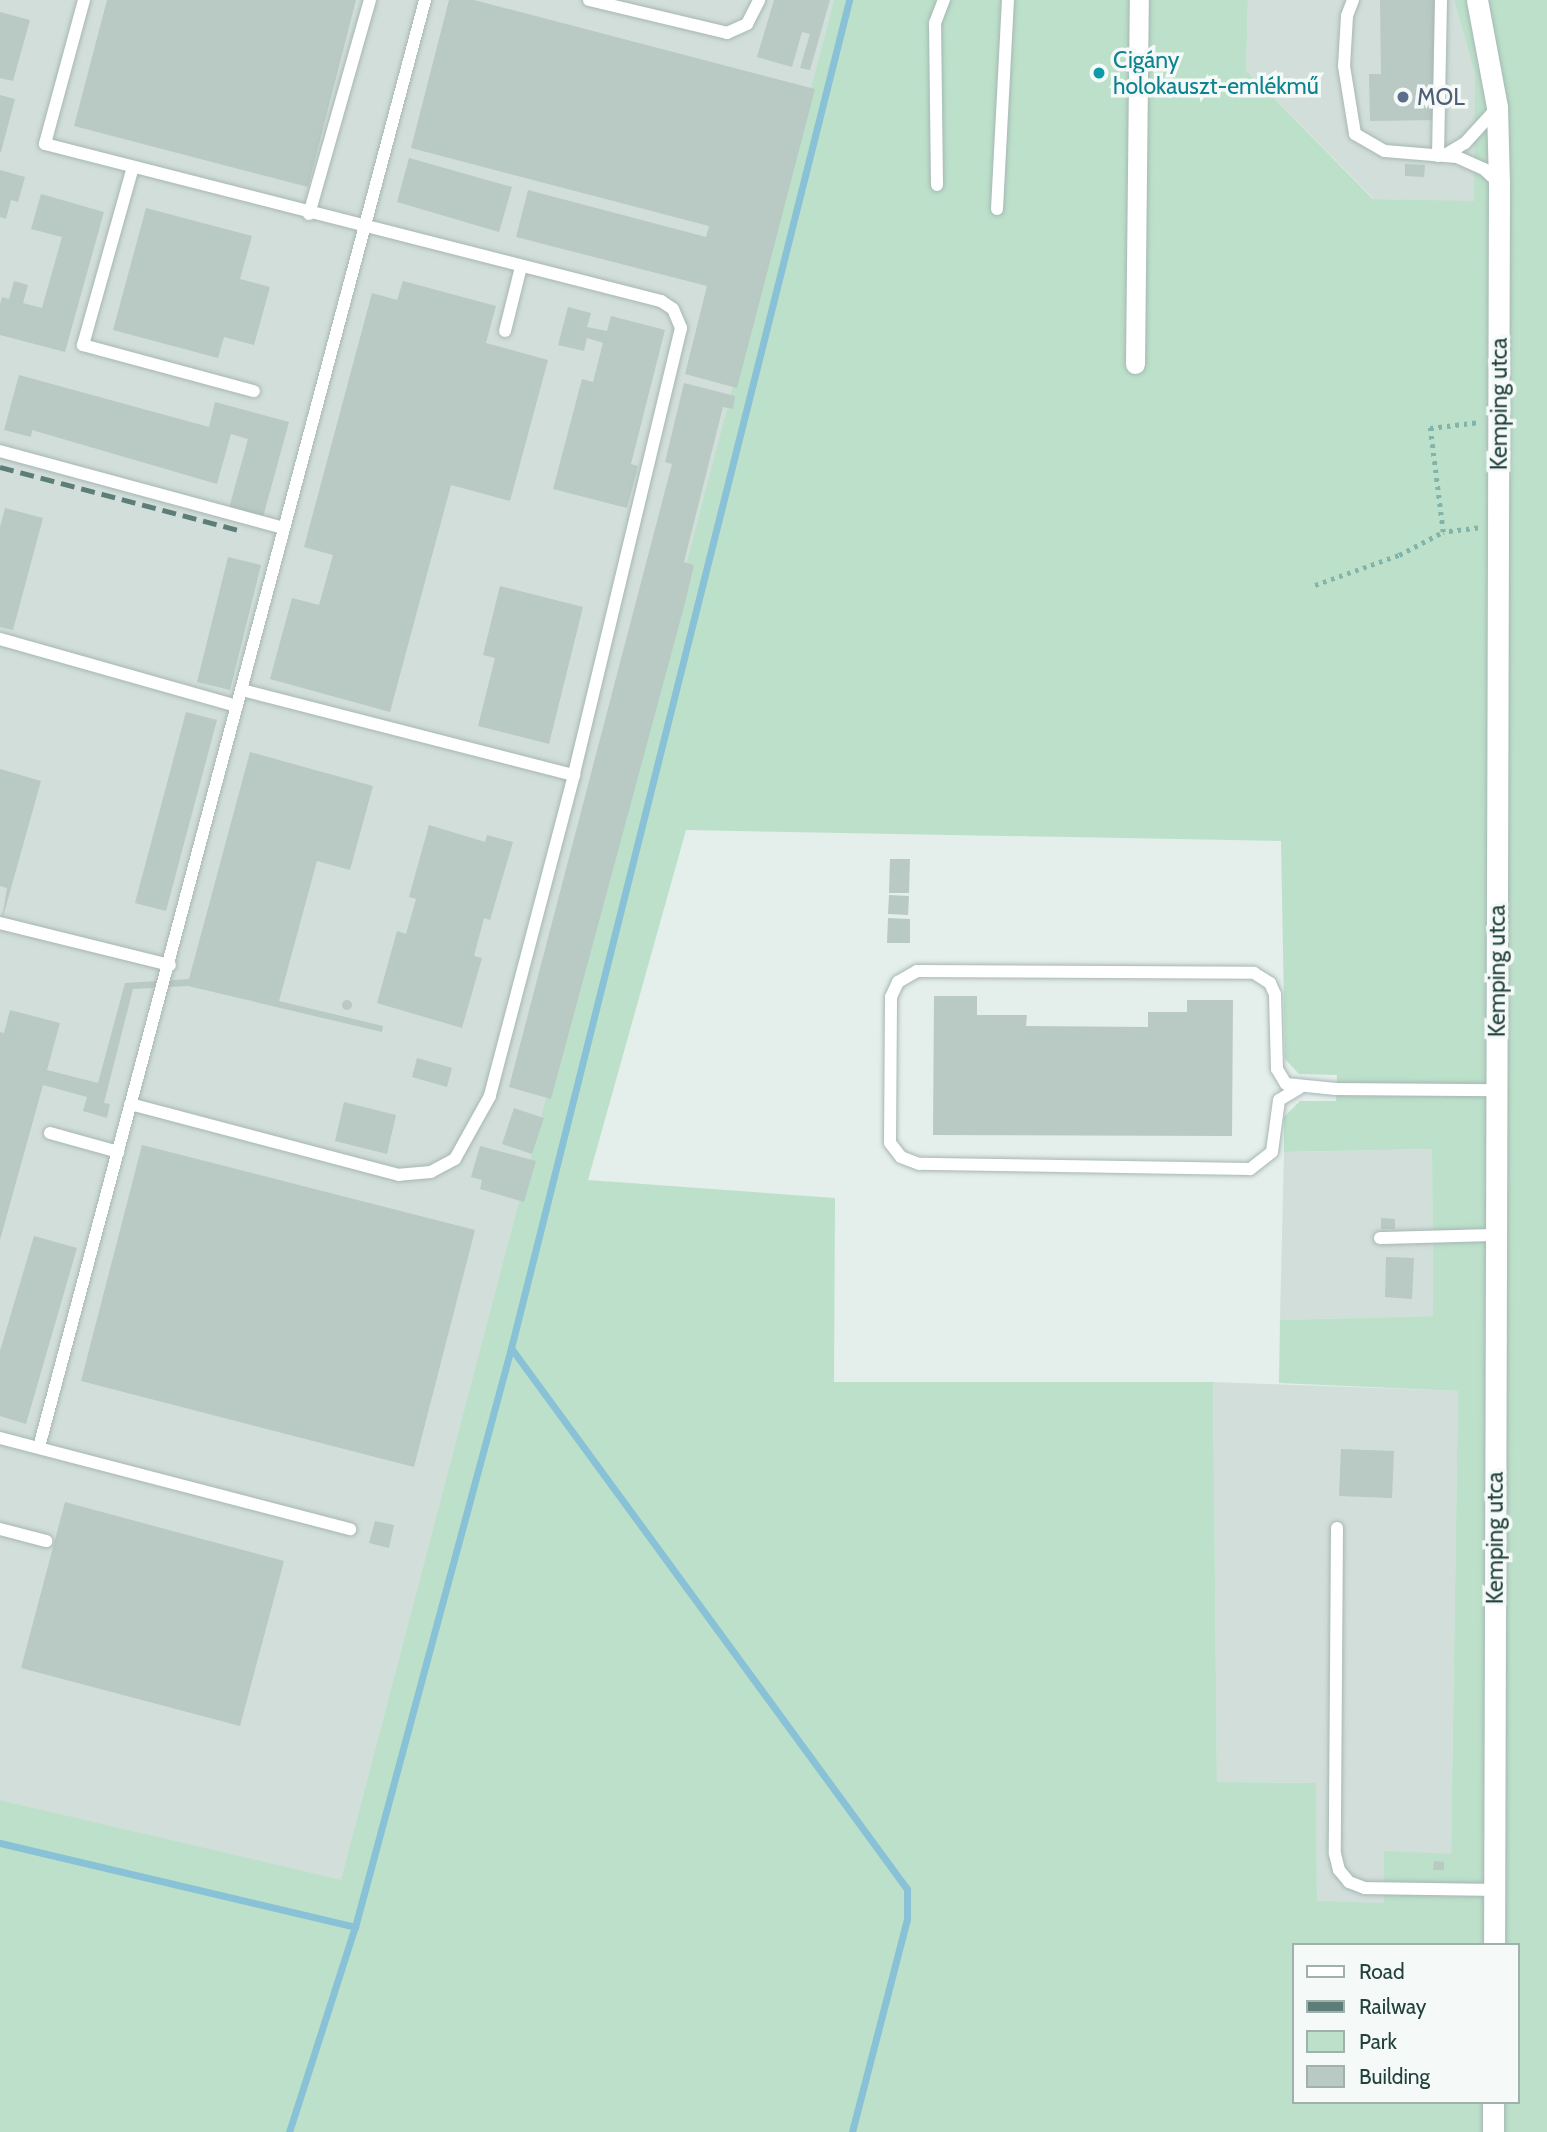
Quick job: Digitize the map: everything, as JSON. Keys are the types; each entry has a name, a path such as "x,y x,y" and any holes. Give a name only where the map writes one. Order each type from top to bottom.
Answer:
{"main road":[{"name":"Kemping utca","path":"1477,0 1497,107 1499,183 1494,1943"},
{"path":"1493,2104 1493,2132"}],"street":[{"path":"1135,364 1139,0"}],"lane":[{"path":"84,0 45,144 363,229 661,301 673,309 681,328 574,775 489,1096 455,1159 431,1172 399,1175 130,1104"},
{"path":"309,214 370,0"},
{"path":"39,1447 130,1104 170,965 425,0"},
{"path":"589,0 727,33 747,24 759,0"},
{"path":"937,185 935,23 944,0"},
{"path":"997,209 1008,0"},
{"path":"1353,0 1347,16 1344,66 1355,134 1385,151 1442,155 1484,169 1499,183"},
{"path":"1441,0 1442,155"},
{"path":"1442,155 1465,143 1497,107"},
{"path":"134,167 83,345 254,391"},
{"path":"505,331 522,267"},
{"path":"0,452 284,528"},
{"path":"0,639 237,706"},
{"path":"242,690 574,775"},
{"path":"0,923 170,965"},
{"path":"1299,1088 1279,1100 1272,1152 1250,1169 919,1164 901,1157 890,1143 891,997 898,982 917,971 1254,973 1270,983 1275,994 1279,1075 1286,1084 1299,1088 1497,1090"},
{"path":"50,1133 118,1152"},
{"path":"1380,1238 1496,1235"},
{"path":"0,1438 350,1529"},
{"path":"1338,1528 1335,1854 1339,1870 1349,1882 1365,1888 1493,1890"},
{"path":"0,1529 46,1541"}],"path":[{"path":"1443,532 1430,428 1499,420"},
{"path":"1315,585 1399,555 1443,532 1498,525"}],"shaded area":[{"path":"0,0 834,0 341,1881 0,1800"},
{"path":"1248,0 1454,0 1475,74 1475,202 1374,199 1246,70"},
{"path":"1432,1149 1433,1316 1280,1320 1284,1152"},
{"path":"1213,1382 1458,1391 1451,1854 1384,1903 1317,1902 1316,1783 1217,1782"}],"green space":[{"path":"834,0 1248,0 1246,70 1373,199 1474,201 1475,74 1454,0 1547,0 1547,2132 0,2132 0,1800 341,1880","holes":["686,830 1281,841 1285,1059 1299,1074 1337,1075 1336,1101 1300,1101 1284,1117 1284,1152 1432,1149 1433,1316 1280,1320 1279,1383 1458,1391 1451,1854 1384,1851 1384,1903 1317,1901 1316,1783 1217,1782 1213,1382 834,1382 835,1198 588,1180"]}],"building":[{"path":"107,0 356,0 308,187 74,126"},
{"path":"449,0 474,0 815,89 737,388 685,374 707,286 516,237 528,190 706,237 709,226 411,148"},
{"path":"774,0 830,0 810,70 800,68 810,34 802,32 792,67 757,57"},
{"path":"1380,0 1438,0 1438,120 1370,121 1369,74 1381,74"},
{"path":"0,12 30,20 13,81 0,78"},
{"path":"0,95 15,99 1,152 0,152"},
{"path":"409,158 512,187 499,232 397,202"},
{"path":"1405,164 1425,165 1424,177 1405,176"},
{"path":"0,170 25,177 18,202 11,200 6,219 0,217"},
{"path":"41,194 104,212 65,352 0,335 0,304 2,297 9,299 14,281 28,285 23,303 42,308 62,237 31,229"},
{"path":"146,208 252,236 240,279 270,287 254,345 224,337 218,358 113,330"},
{"path":"403,281 496,306 486,343 548,360 510,501 451,485 390,712 270,679 292,598 319,605 333,555 304,547 372,293 397,300"},
{"path":"568,307 591,313 587,327 607,331 611,316 665,330 631,464 638,466 627,508 553,489 582,379 593,382 603,343 587,338 584,351 558,345"},
{"path":"19,375 209,427 215,402 289,422 263,517 229,508 248,439 231,434 217,484 32,430 31,437 4,430"},
{"path":"684,383 735,396 733,409 723,407 684,562 694,565 685,603 551,1099 509,1087 672,464 665,462"},
{"path":"5,508 43,518 13,630 0,627 0,527"},
{"path":"228,557 261,565 230,690 197,682"},
{"path":"500,586 583,607 549,744 478,726 495,658 483,655"},
{"path":"186,712 217,720 166,911 135,903"},
{"path":"250,752 373,786 350,870 317,861 279,1001 383,1026 382,1032 188,986 133,989 104,1103 110,1104 107,1118 83,1111 87,1097 43,1085 0,1240 0,1032 4,1033 10,1010 60,1023 47,1070 98,1083 125,983 189,979"},
{"path":"0,769 41,781 1,924 7,888 0,886"},
{"path":"429,825 485,842 487,835 513,842 490,920 484,918 474,956 482,958 462,1028 377,1003 397,931 406,934 416,899 409,897"},
{"path":"890,859 910,859 909,893 889,893"},
{"path":"889,895 909,896 908,915 888,914"},
{"path":"888,918 910,919 910,943 887,943"},
{"path":"934,996 977,996 977,1015 1027,1015 1026,1026 1148,1027 1148,1012 1187,1012 1187,1000 1233,1000 1232,1136 933,1135"},
{"path":"347,1000 352,1005 347,1010 342,1005"},
{"path":"417,1058 452,1068 447,1087 412,1077"},
{"path":"344,1102 396,1115 387,1154 335,1141"},
{"path":"514,1108 544,1118 532,1154 502,1144"},
{"path":"142,1145 475,1230 414,1467 81,1381"},
{"path":"480,1146 536,1161 524,1202 480,1189 482,1180 471,1177"},
{"path":"1381,1218 1395,1219 1395,1229 1381,1229"},
{"path":"34,1236 77,1248 26,1424 0,1416 0,1351"},
{"path":"1386,1257 1414,1258 1412,1299 1385,1297"},
{"path":"1341,1449 1394,1451 1392,1498 1339,1496"},
{"path":"65,1502 284,1561 240,1726 21,1668"},
{"path":"375,1521 394,1525 389,1548 369,1543"},
{"path":"1434,1861 1444,1862 1444,1870 1433,1870"}],"waterway":[{"path":"289,2132 355,1927 511,1348 849,0"},
{"path":"511,1348 907,1889 907,1919 852,2132"},
{"path":"0,1843 355,1927"}],"railway":[{"path":"0,467 243,531"}],"place":[{"name":"Cigány holokauszt-emlékmű","path":"1099,73"},
{"name":"MOL","path":"1403,97"}]}
